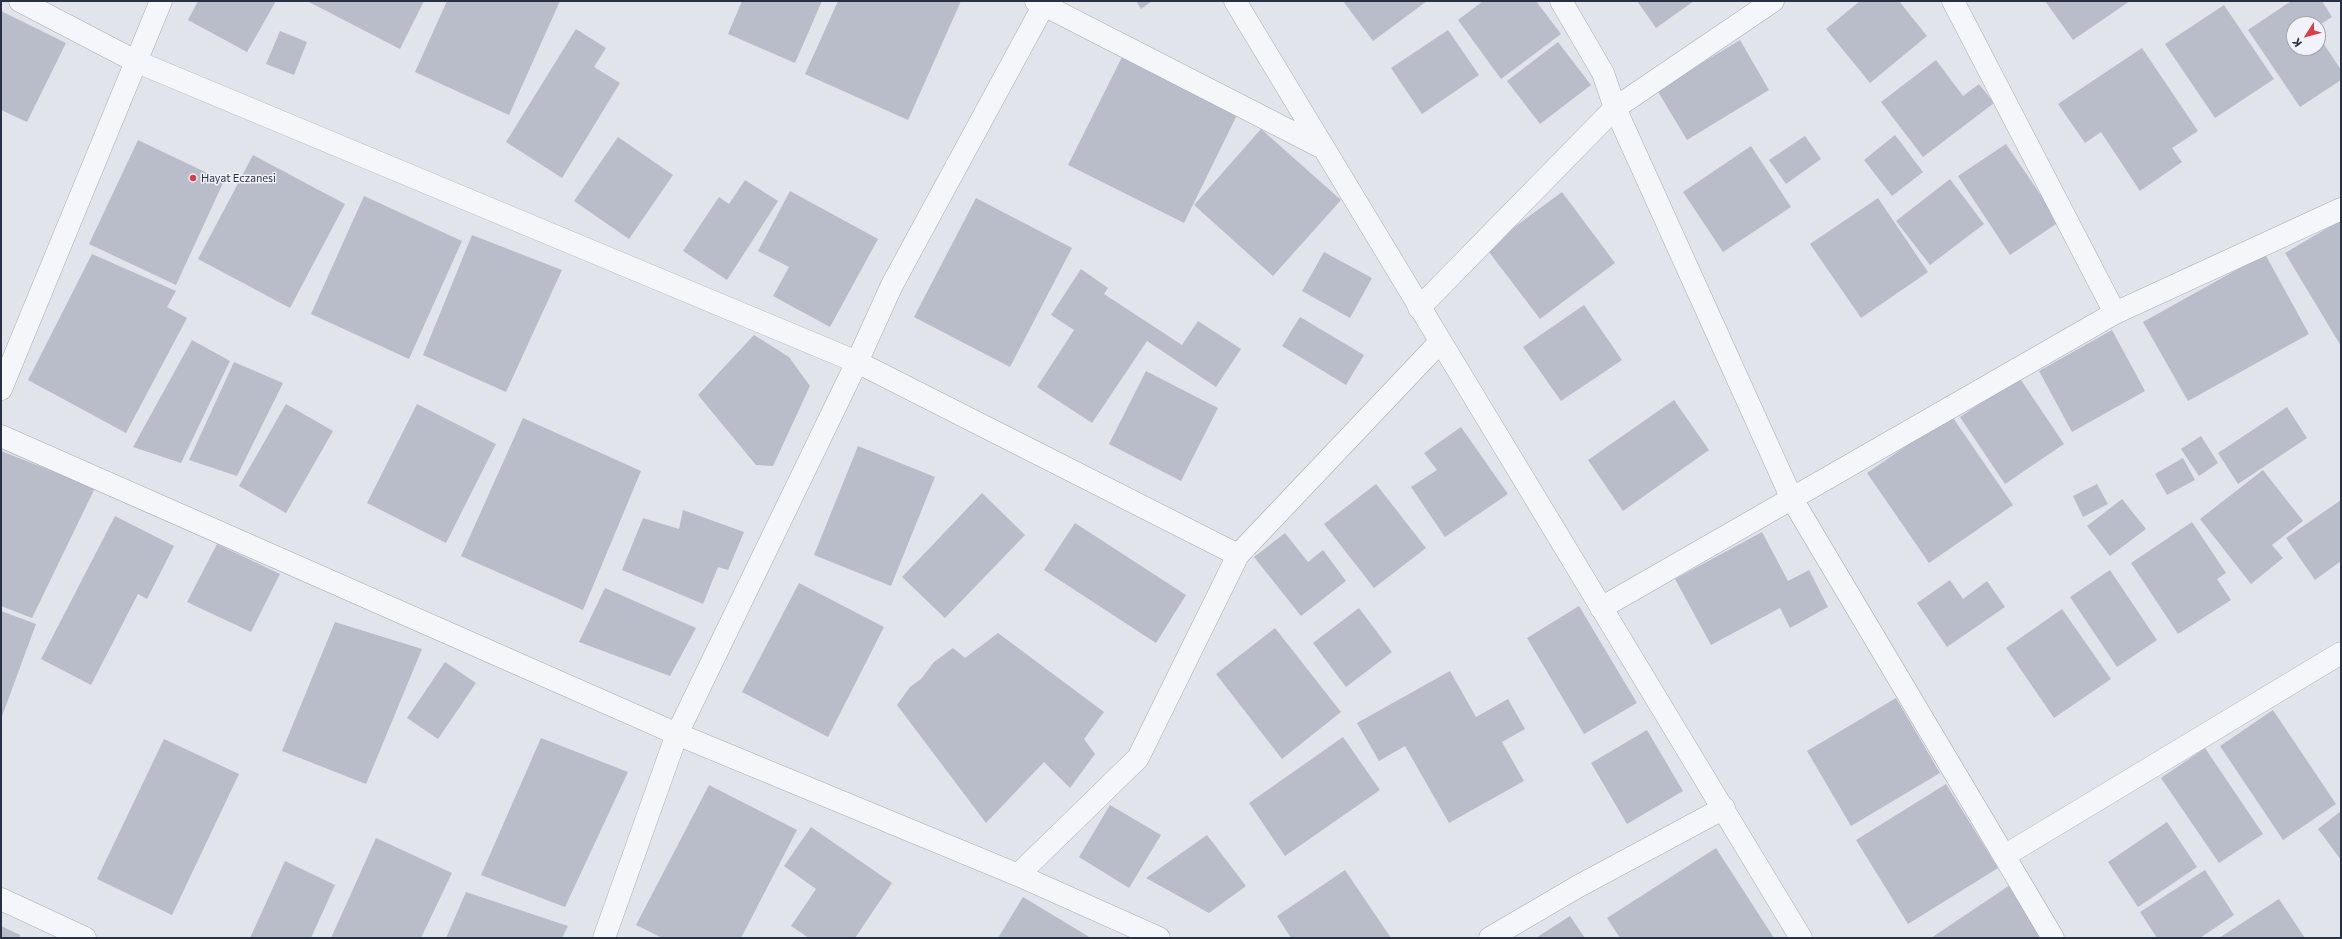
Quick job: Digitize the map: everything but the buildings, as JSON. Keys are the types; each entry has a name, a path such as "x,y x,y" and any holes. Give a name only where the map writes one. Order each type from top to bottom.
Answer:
{"street":[{"path":"20,1 135,61 857,362 1238,555"},
{"path":"1,389 161,1"},
{"path":"1235,1 1419,308 1724,808 1801,938"},
{"path":"1561,1 1603,73 1616,108 1792,499 2053,938"},
{"path":"1419,308 1616,108 1773,1"},
{"path":"1952,1 2115,313"},
{"path":"604,938 677,734 857,362 892,285 1042,2 1323,148"},
{"path":"1601,608 2115,313 2341,208"},
{"path":"1018,875 1138,758 1238,555 1440,342"},
{"path":"1,436 677,734 1018,875 1160,938"},
{"path":"2004,856 2341,653"},
{"path":"1490,938 1577,888 1724,808"},
{"path":"1,899 85,938"}],"place":[{"name":"Hayat Eczanesi","path":"193,178"}]}
